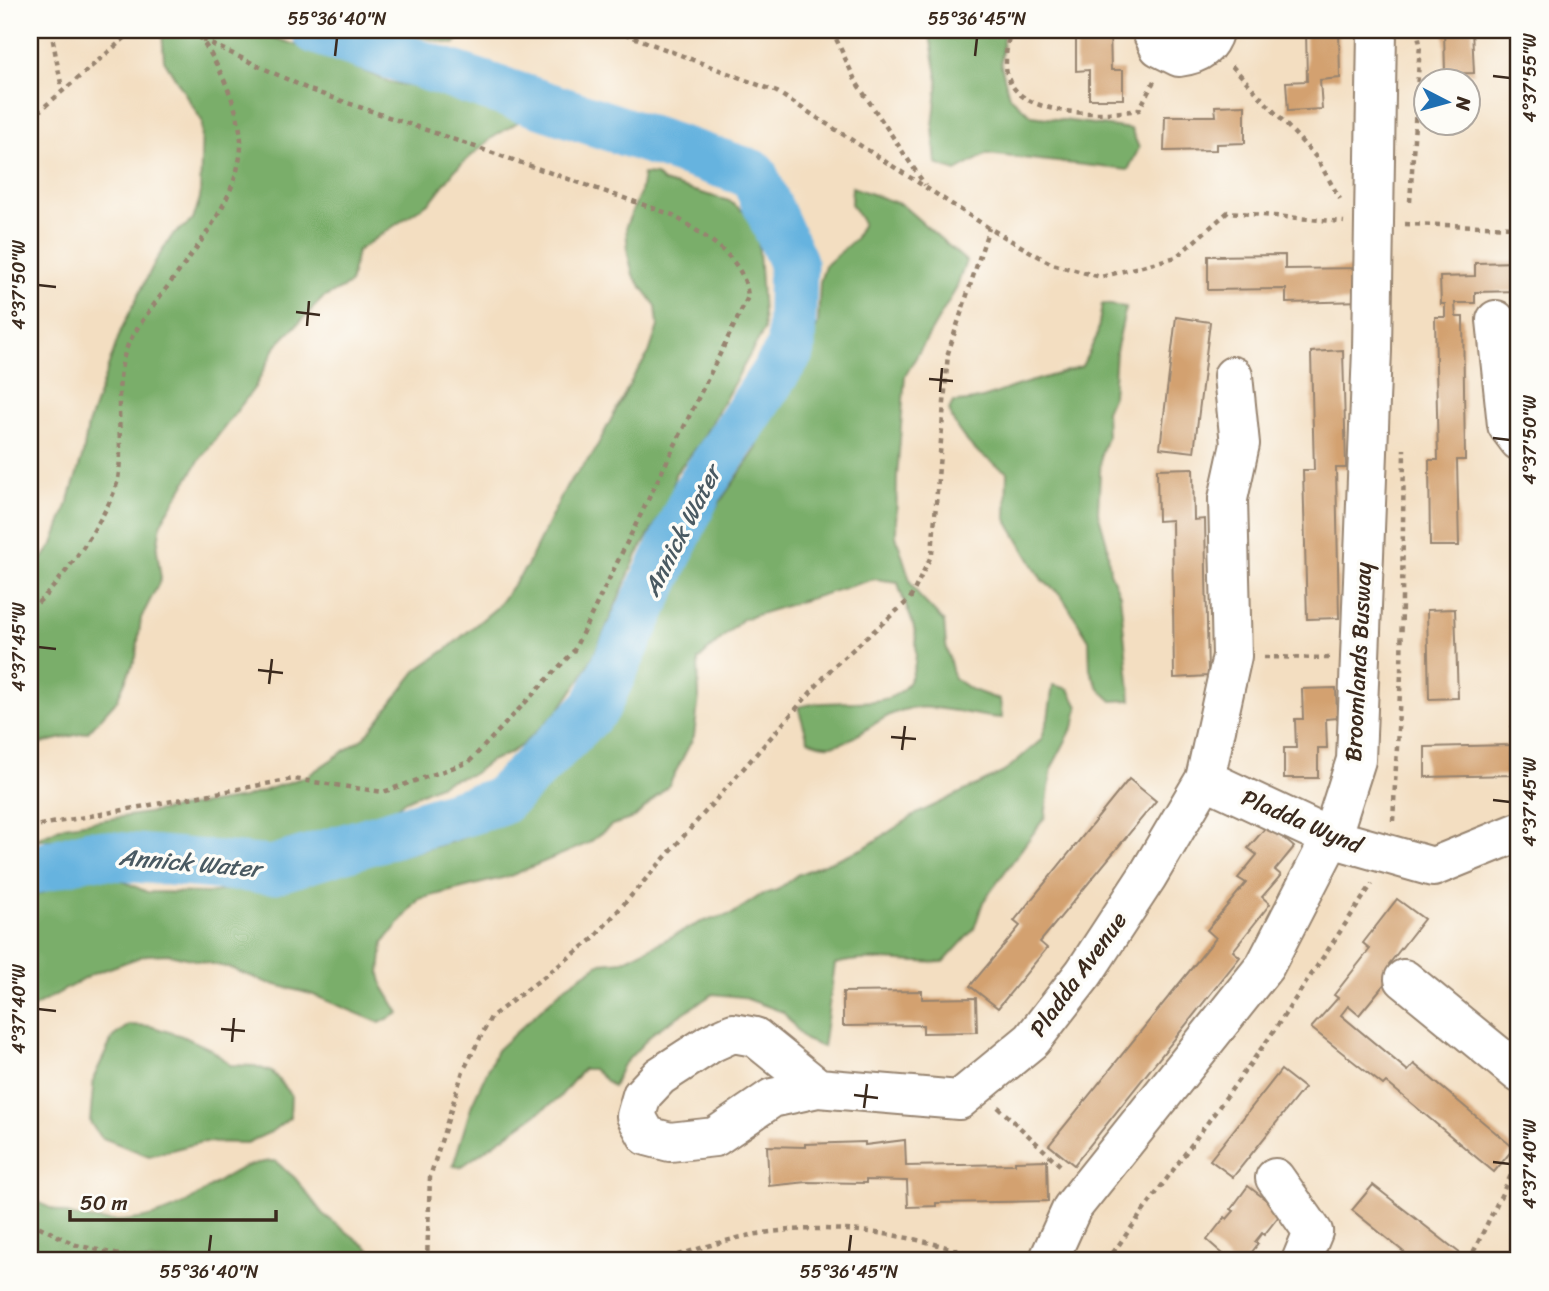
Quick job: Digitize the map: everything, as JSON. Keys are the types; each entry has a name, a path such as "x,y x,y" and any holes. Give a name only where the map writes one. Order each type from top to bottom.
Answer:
{"street":[{"name":"Broomlands Busway","path":"1048,1261 1072,1208 1265,966 1331,838 1356,760 1372,350 1363,223 1377,30"},
{"path":"1159,41 1179,57 1191,56 1212,36"},
{"path":"1496,320 1507,425 1519,441"},
{"path":"1232,656 1228,499 1240,444 1233,376"},
{"name":"Pladda Avenue","path":"818,1088 959,1100 1032,1040 1084,973 1147,877 1205,779 1232,656"},
{"name":"Pladda Wynd","path":"1205,779 1331,838 1433,867 1519,832"},
{"path":"1404,979 1519,1073"},
{"path":"1275,1178 1313,1232 1301,1261"}],"path":[{"path":"51,30 62,89"},
{"path":"30,118 134,30"},
{"path":"30,608 90,538 118,480 119,387 130,340 228,197 241,146 231,94 195,30"},
{"path":"615,30 777,92 989,228 1052,264 1101,277 1176,257 1228,212 1363,223 1519,227"},
{"path":"832,30 856,82 928,188"},
{"path":"1013,30 1006,50 1005,72 1010,85 1038,103 1066,111 1119,113 1139,110 1159,41"},
{"path":"1417,30 1420,44"},
{"path":"1212,36 1316,157 1363,223"},
{"path":"30,827 293,779 383,792 469,762 573,652 748,297 747,280 724,250 673,215 310,90 203,40"},
{"path":"427,1261 430,1177 463,1071 491,1017 592,940 833,667 910,600 932,554 948,353 989,228"},
{"path":"1232,656 1401,659"},
{"path":"977,1085 1037,1146 1087,1189"},
{"path":"1469,1261 1512,1173 1519,1107"},
{"path":"30,1222 76,1245 146,1261"},
{"path":"659,1261 763,1233 866,1230 965,1252 990,1261"}],"green space":[{"path":"162,30 250,30 327,55 389,82 436,91 463,103 493,106 523,119 492,138 455,170 431,201 357,251 350,284 323,298 276,346 255,387 198,462 161,523 157,550 161,579 141,618 136,657 117,700 88,732 30,746 30,576 53,544 83,454 88,425 121,330 155,262 172,236 193,220 200,198 202,121 164,60"},
{"path":"387,30 468,30 454,44"},
{"path":"929,30 1004,30 1001,65 1009,96 1032,116 1131,129 1139,148 1128,170 987,154 956,171 936,164 933,126 938,81"},
{"path":"643,174 656,175 663,182 729,201 744,212 758,235 764,330 700,443 675,474 672,496 637,555 597,649 559,710 522,745 490,761 473,774 450,780 404,801 374,829 289,840 277,846 237,852 143,852 85,840 35,840 64,826 243,798 307,776 365,737 417,670 496,608 527,566 567,485 593,454 649,353 658,326 656,306 633,275 626,226 640,193"},
{"path":"852,187 902,205 966,261 956,289 905,376 897,477 896,536 911,583 920,597 944,622 954,678 970,689 1000,700 1002,718 937,708 912,708 887,716 844,742 821,745 808,740 798,707 818,703 878,700 895,695 907,685 914,667 916,639 911,617 898,582 874,579 743,619 698,660 699,697 694,736 669,785 634,818 612,825 589,843 510,876 419,899 383,943 380,974 383,986 399,1013 380,1023 311,994 268,983 230,968 169,954 146,955 93,974 30,1009 30,898 85,873 110,875 147,892 209,893 235,888 270,891 455,841 487,827 540,786 559,776 613,704 621,682 665,613 674,586 702,528 756,449 768,411 786,388 818,324 820,282 825,266 855,239 863,223 851,204"},
{"path":"1102,304 1126,307 1116,351 1113,395 1106,411 1107,437 1101,454 1098,512 1107,544 1110,572 1120,595 1131,700 1112,701 1099,689 1090,670 1089,640 1061,595 1042,580 1006,519 1007,472 964,439 949,410 953,402 980,399 1082,366 1097,336"},
{"path":"1053,685 1069,689 1078,707 1075,723 1052,767 1045,817 983,902 974,929 944,962 862,960 835,964 823,1047 805,1040 783,1012 742,997 713,994 654,1032 622,1066 613,1087 593,1069 583,1069 558,1099 461,1167 453,1166 472,1104 497,1050 566,986 601,963 623,961 701,922 732,914 761,895 777,890 797,875 864,848 918,813 1004,772 1041,740 1048,719"},
{"path":"129,1025 150,1026 182,1036 211,1049 230,1065 255,1066 272,1072 291,1094 290,1117 271,1132 247,1143 202,1142 149,1156 100,1137 90,1122 94,1077 113,1037"},
{"path":"275,1161 295,1178 323,1214 367,1247 379,1261 30,1261 30,1198 70,1215 112,1221 133,1220 174,1208 241,1168"}],"building":[{"path":"1076,30 1110,30 1111,70 1123,70 1123,99 1089,99 1089,70 1076,71"},
{"path":"1306,30 1339,30 1340,78 1320,80 1322,109 1288,111 1286,82 1307,81"},
{"path":"1444,30 1472,30 1474,66 1445,66"},
{"path":"1245,105 1245,143 1216,144 1216,150 1164,151 1165,116 1216,116 1215,106"},
{"path":"1285,255 1285,269 1365,268 1365,301 1286,303 1286,289 1208,290 1208,256"},
{"path":"1519,262 1519,291 1475,292 1475,303 1455,303 1456,317 1463,317 1465,460 1457,460 1459,546 1430,546 1429,460 1438,460 1435,317 1445,317 1445,304 1441,304 1440,277 1475,276 1475,263"},
{"path":"1176,317 1210,322 1194,452 1160,448"},
{"path":"1343,350 1346,468 1336,468 1339,618 1307,619 1303,470 1314,470 1311,352"},
{"path":"1193,468 1194,520 1205,519 1208,676 1174,678 1172,520 1158,521 1157,469"},
{"path":"1455,609 1458,698 1429,699 1427,610"},
{"path":"1336,688 1337,718 1326,719 1327,748 1318,748 1318,778 1284,778 1284,748 1296,748 1295,719 1303,719 1302,689"},
{"path":"1511,727 1519,727 1519,754 1512,754 1512,775 1425,777 1425,747 1511,745"},
{"path":"1129,779 1156,801 1040,942 1047,948 998,1008 970,986 1020,926 1014,921"},
{"path":"1268,825 1294,847 1275,870 1281,875 1262,897 1270,904 1233,951 1240,957 1074,1165 1049,1145 1216,938 1207,930 1246,883 1238,878 1257,855 1248,848"},
{"path":"1397,899 1424,919 1389,964 1396,970 1359,1015 1348,1006 1341,1015 1408,1071 1414,1064 1514,1148 1494,1172 1386,1082 1383,1085 1311,1028 1338,998 1334,995 1370,949 1363,943"},
{"path":"922,991 922,999 976,998 977,1032 923,1033 923,1025 843,1026 843,992"},
{"path":"1281,1070 1304,1088 1233,1177 1210,1160"},
{"path":"905,1140 906,1166 1015,1164 1015,1161 1047,1160 1048,1201 936,1203 936,1206 908,1207 907,1181 807,1182 769,1186 767,1146 805,1147 805,1144 865,1142 865,1145"},
{"path":"1373,1185 1466,1258 1464,1261 1415,1261 1352,1210"},
{"path":"1248,1186 1282,1212 1255,1242 1258,1244 1245,1261 1231,1261 1207,1240 1225,1217 1227,1219 1234,1211 1231,1209"}],"waterway":[{"name":"Annick Water","path":"30,871 90,854 272,870 501,801 596,707 699,488 791,349 793,262 753,174 316,30"}]}
